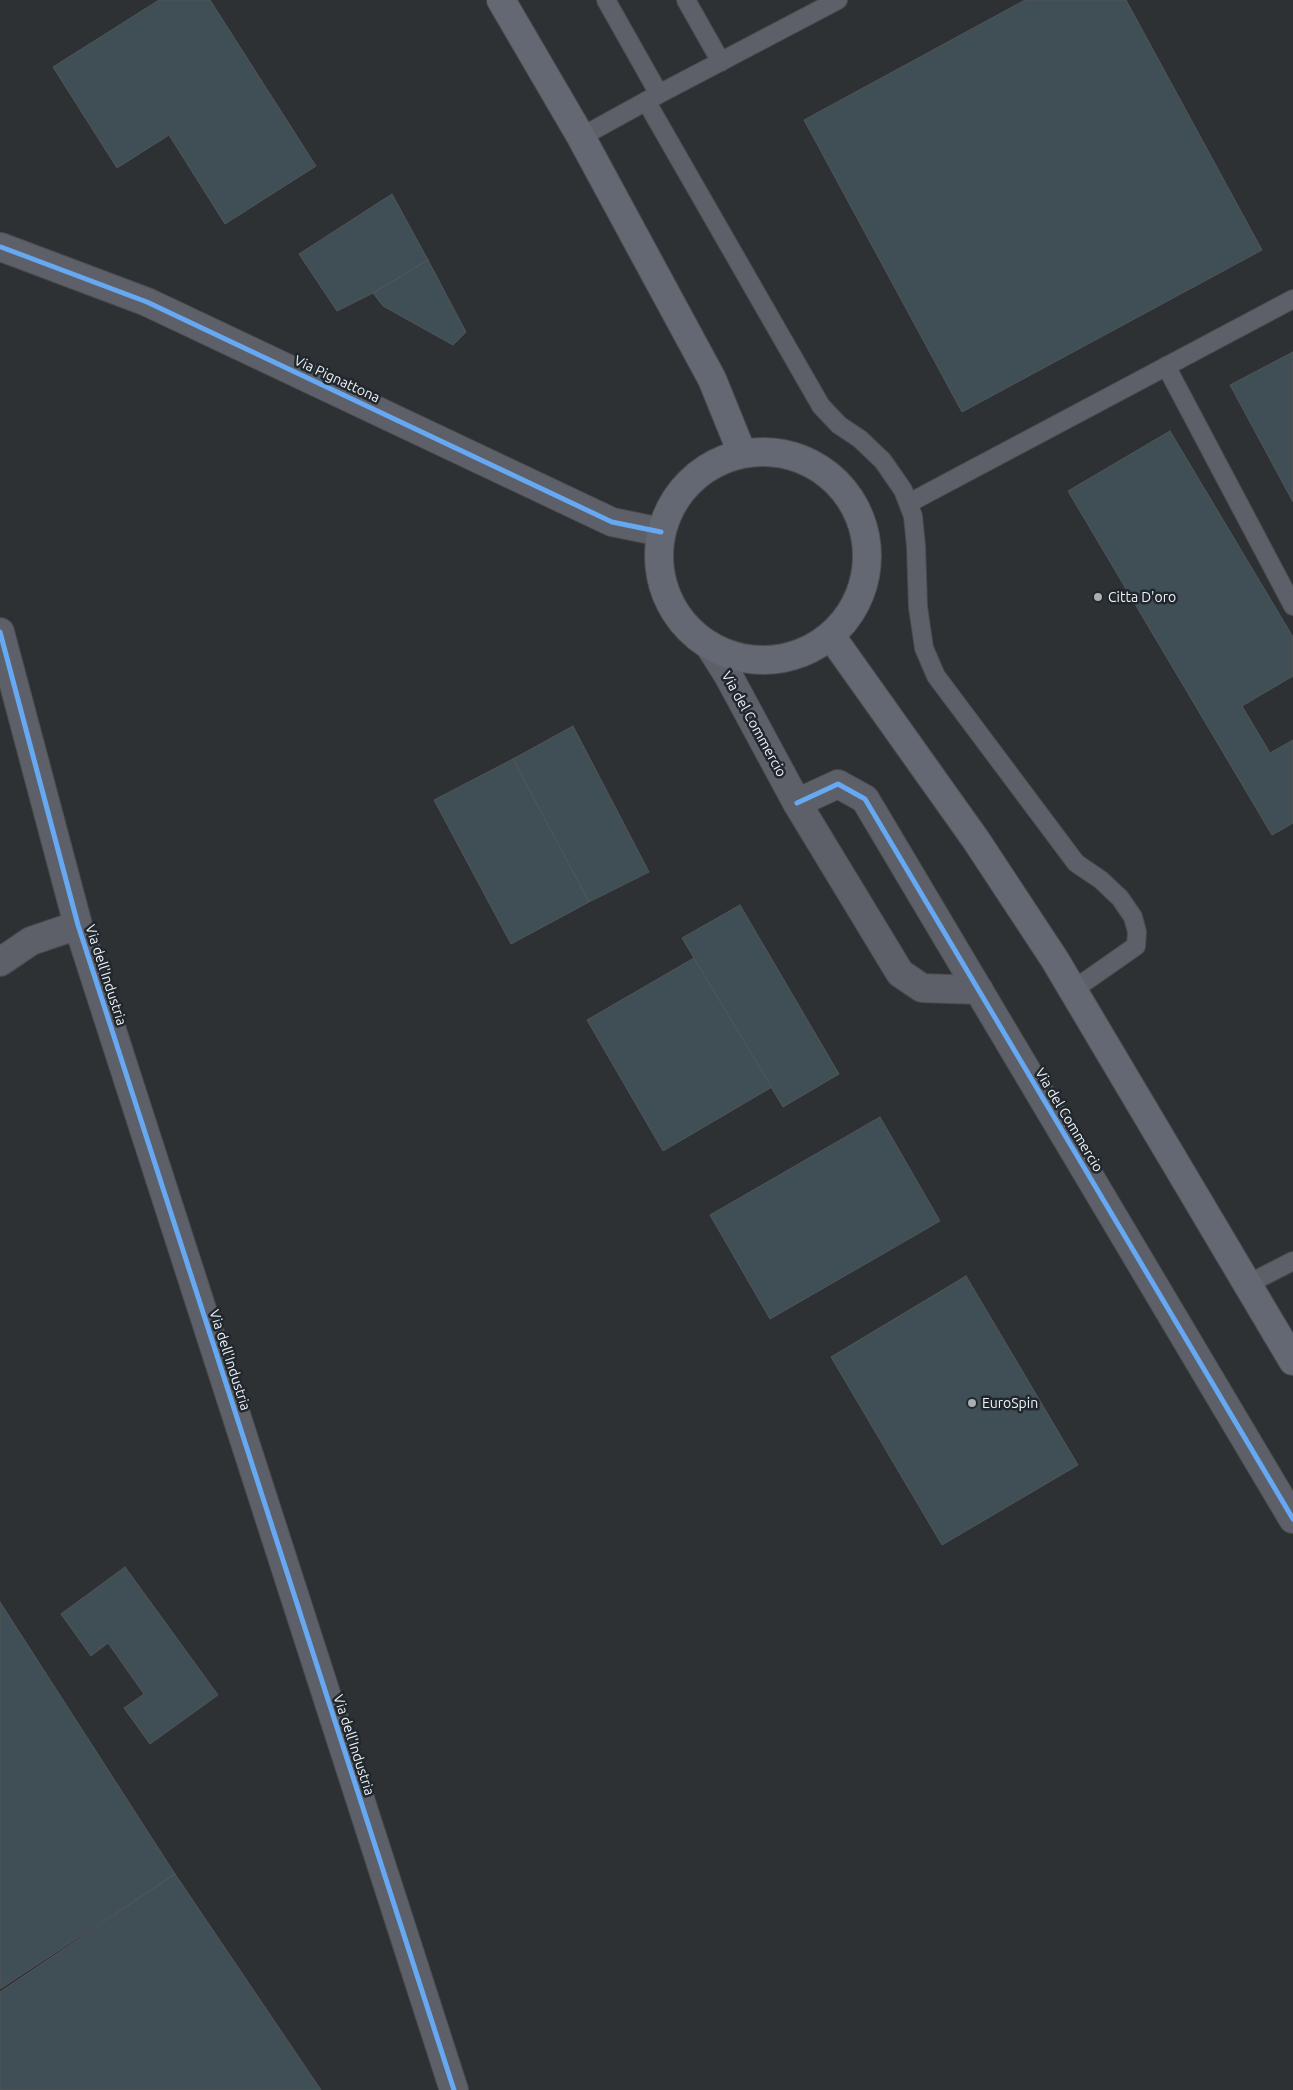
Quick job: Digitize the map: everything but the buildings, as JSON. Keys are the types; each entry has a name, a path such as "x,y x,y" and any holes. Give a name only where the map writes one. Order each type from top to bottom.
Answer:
{"main road":[{"path":"501,0 581,138 712,379 742,453"},
{"path":"767,451 792,455 815,465 835,480 852,499 863,521 868,546 867,572 860,596 848,618 831,636 813,648 793,656 771,660 750,660 709,645 689,629 672,608 662,584 658,558 661,532 669,510 682,490 699,473 719,460 742,453 767,451"},
{"path":"831,636 976,840 1055,960 1293,1361"}],"street":[{"name":"Via Pignattona","path":"0,252 147,302 612,522 661,532"},
{"name":"Via dell'Industria","path":"0,632 78,925 454,2090"},
{"name":"Via del Commercio","path":"709,645 728,675 797,803 900,973 922,988 979,990"},
{"name":"Via del Commercio","path":"797,803 838,784 865,799 1293,1518"},
{"path":"0,962 31,942 78,925"}],"lane":[{"path":"606,0 652,97 821,406 839,425 860,439 883,461 903,490 913,516 918,607 924,648 936,676 1076,862 1101,880 1120,898 1133,917 1137,932 1136,946 1073,990"},
{"path":"686,0 720,62"},
{"path":"581,138 652,97 838,0"},
{"path":"908,503 1293,299"},
{"path":"1166,366 1293,606"},
{"path":"1248,1284 1293,1261"}],"cycle path":[{"path":"1,247 147,302 612,522 661,532"},
{"path":"0,632 78,925 454,2090"},
{"path":"797,803 838,784 865,799 1293,1519"}],"place":[{"name":"Citta D'oro","path":"1098,597"},
{"name":"EuroSpin","path":"972,1403"}]}
